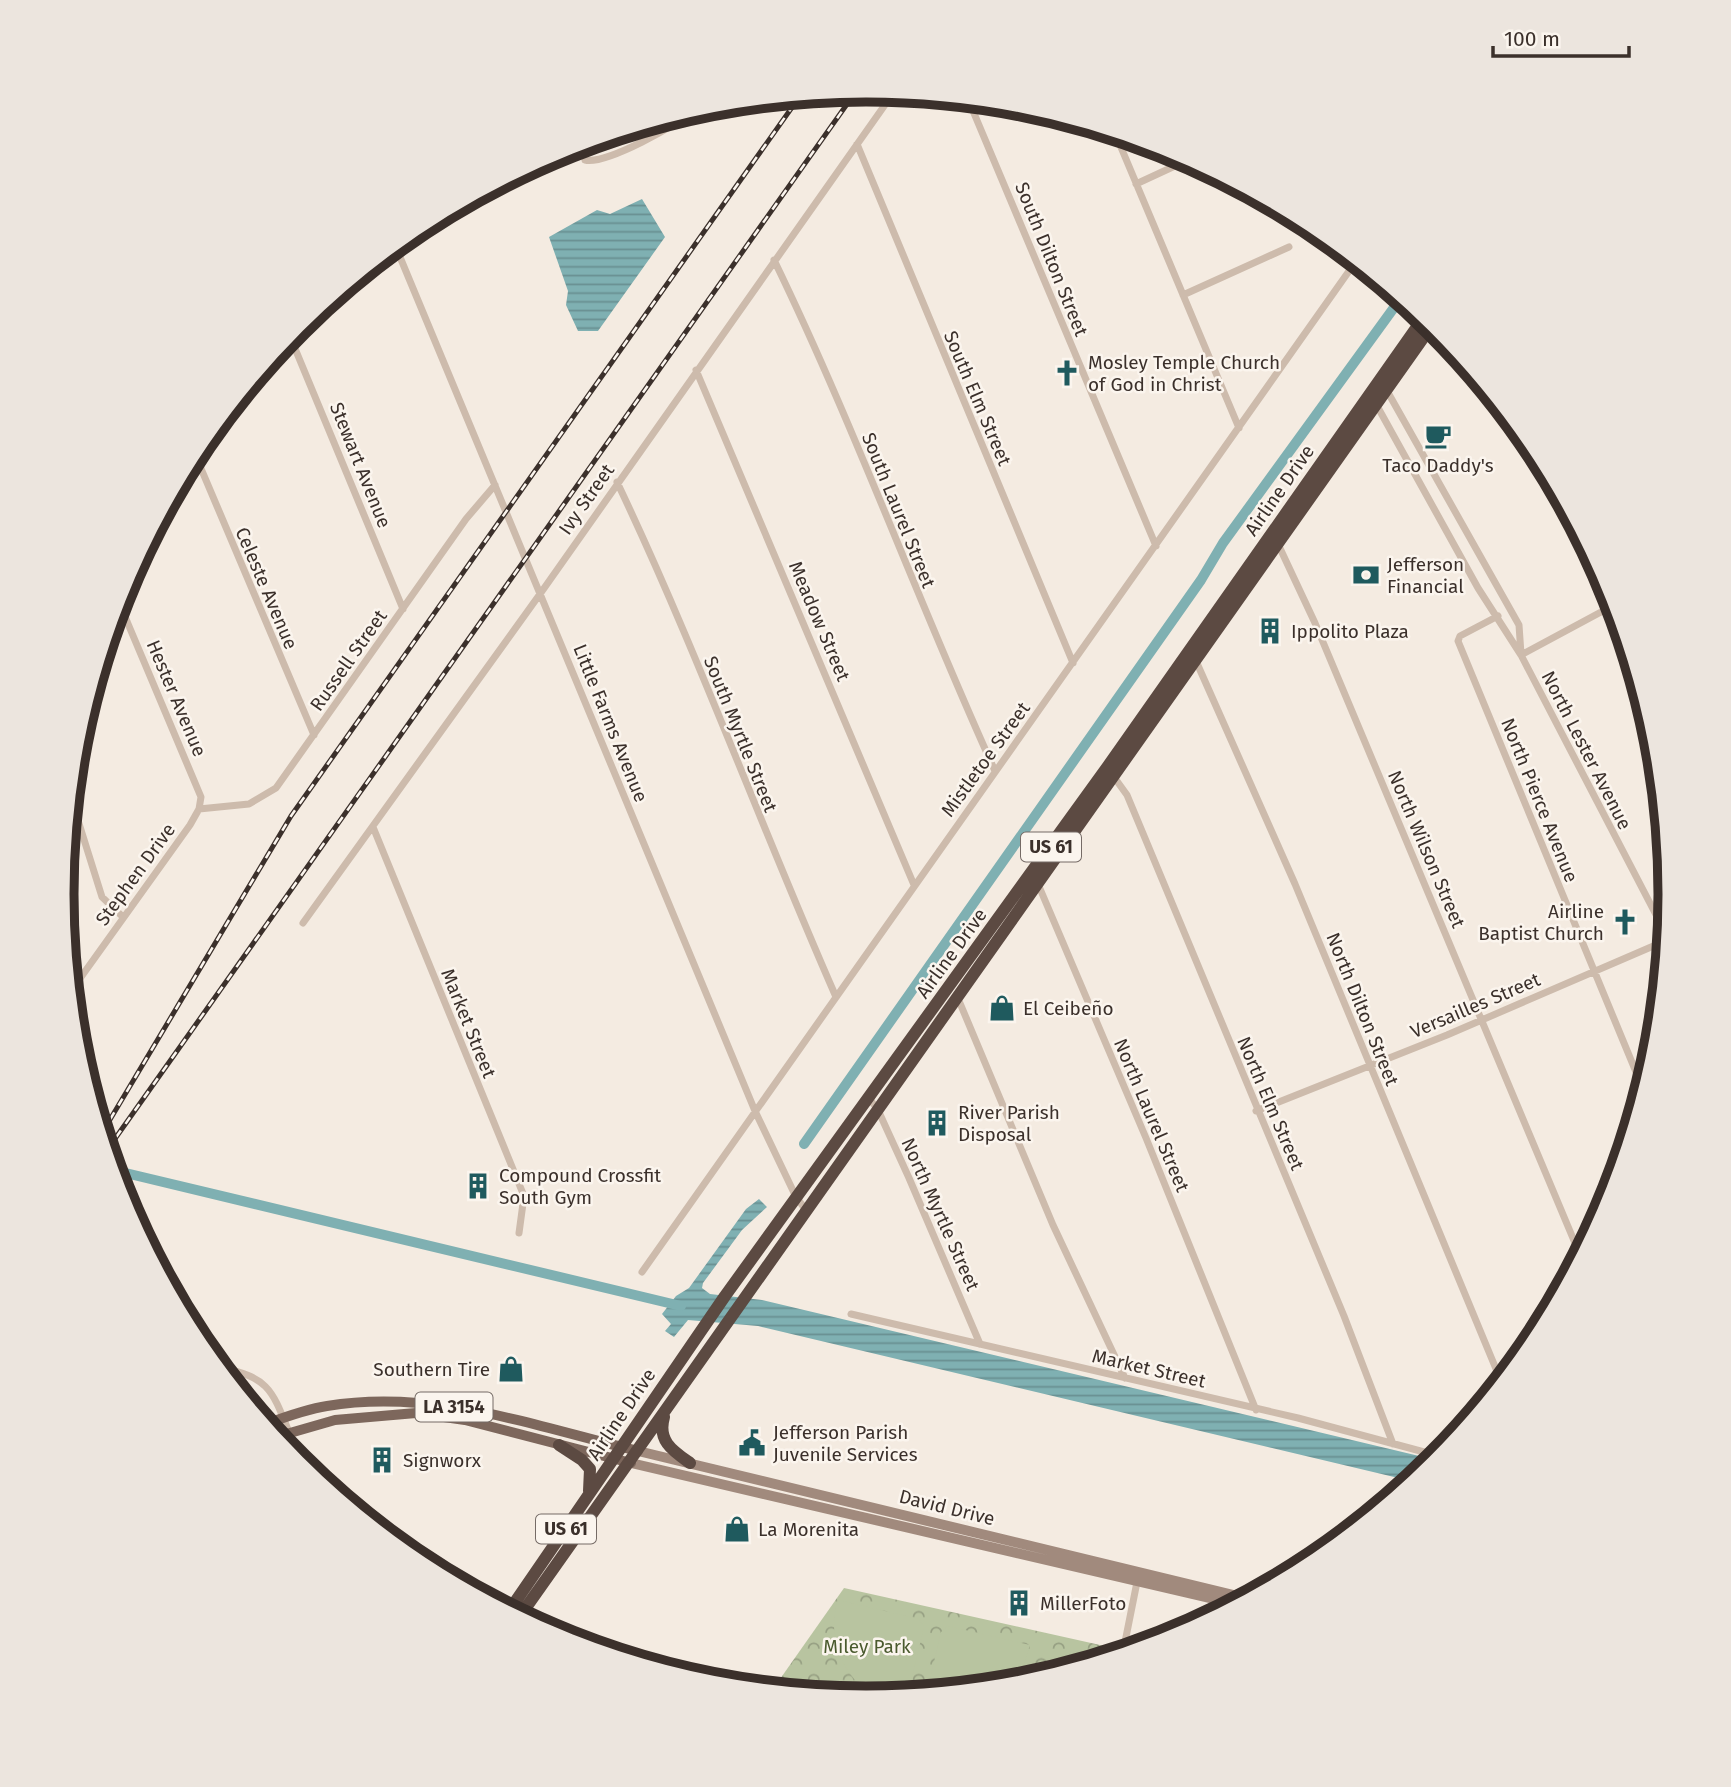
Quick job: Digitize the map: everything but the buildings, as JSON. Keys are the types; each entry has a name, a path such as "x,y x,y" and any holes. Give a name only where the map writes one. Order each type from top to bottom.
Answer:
{"highway":[{"name":"Airline Drive","path":"525,1609 631,1463 742,1299 878,1110 953,993 1274,540 1418,326"},
{"name":"Airline Drive","path":"1274,540 1376,404 1377,388 1426,333"},
{"name":"Airline Drive","path":"1034,880 1114,777 1193,656"},
{"name":"Airline Drive","path":"514,1604 796,1197 869,1098 953,993"},
{"path":"665,1413 661,1427 663,1439 671,1450 690,1464"},
{"path":"559,1445 590,1469 592,1478 588,1497"}],"main road":[{"name":"LA 3154","path":"275,1421 325,1406 357,1402 433,1404 483,1411 638,1451"},
{"name":"LA 3154","path":"286,1433 335,1420 416,1413 465,1420 631,1463"},
{"name":"David Drive","path":"638,1451 1138,1576 1222,1600"},
{"name":"David Drive","path":"631,1463 1232,1595"}],"street":[{"name":"Ivy Street","path":"303,923 425,750 540,594 887,102"},
{"name":"South Dilton Street","path":"972,109 1156,546"},
{"path":"586,160 596,160 673,125"},
{"path":"642,134 645,140"},
{"name":"South Elm Street","path":"857,144 1073,663"},
{"path":"1119,144 1239,428"},
{"path":"1136,184 1176,165"},
{"path":"1183,295 1289,247"},
{"name":"Little Farms Avenue","path":"399,254 755,1111 796,1197 806,1210"},
{"name":"South Laurel Street","path":"774,260 813,340 937,643 995,771"},
{"name":"Mistletoe Street","path":"642,1272 1351,268"},
{"name":"Stewart Avenue","path":"294,345 403,609"},
{"name":"Meadow Street","path":"696,370 914,885"},
{"name":"North Lester Avenue","path":"1377,388 1430,465 1518,625 1521,655"},
{"name":"North Lester Avenue","path":"1376,404 1478,588 1521,655 1657,917"},
{"name":"Celeste Avenue","path":"200,465 314,735"},
{"path":"1414,472 1430,465"},
{"name":"South Myrtle Street","path":"617,482 645,541 779,869 836,997"},
{"name":"Russell Street","path":"199,809 249,804 268,795 314,735 467,519 495,485"},
{"path":"1436,512 1450,504"},
{"name":"North Wilson Street","path":"1274,540 1315,623 1576,1245"},
{"path":"1521,655 1604,610"},
{"name":"Hester Avenue","path":"125,615 163,712 195,779 201,797 199,809"},
{"name":"North Pierce Avenue","path":"1497,616 1458,638 1593,971 1637,1072"},
{"path":"122,622 127,621"},
{"name":"North Dilton Street","path":"1193,656 1295,884 1497,1372"},
{"name":"North Elm Street","path":"1114,777 1127,795 1256,1111 1344,1315 1393,1444"},
{"name":"Stephen Drive","path":"78,980 199,809"},
{"path":"77,818 102,897 123,917"},
{"name":"Market Street","path":"373,827 524,1196 519,1233"},
{"name":"North Laurel Street","path":"1034,880 1146,1138 1256,1410"},
{"name":"Versailles Street","path":"1256,1111 1656,945"},
{"path":"953,993 1053,1224 1125,1378"},
{"name":"North Myrtle Street","path":"869,1098 878,1110 980,1344"},
{"name":"Market Street","path":"851,1314 1298,1418 1427,1453"},
{"path":"233,1370 251,1374 268,1385 289,1432"},
{"path":"1126,1641 1138,1576"}],"green space":[{"name":"Miley Park","path":"844,1588 1108,1647 1070,1659 969,1679 866,1686 779,1681"},
{"path":"838,1600 919,1619 924,1627 910,1684 861,1686 845,1667 840,1654 834,1628"},
{"path":"948,1626 1030,1645 1022,1670 929,1683 941,1632"}],"water":[{"path":"642,199 665,237 598,331 578,331 566,305 568,291 549,237 597,210 610,214"},
{"path":"759,1199 767,1207 742,1230 703,1283 702,1288 710,1294 762,1300 1423,1457 1400,1478 758,1326 688,1320 674,1337 665,1331 671,1324 662,1314 676,1296 689,1288 746,1209"}],"waterway":[{"path":"804,1144 1201,580 1223,543 1396,305"},
{"path":"125,1173 681,1306"}],"railway":[{"path":"114,1141 848,102"},
{"path":"108,1123 291,816 794,105"}],"place":[{"name":"Mosley Temple Church of God in Christ","path":"1067,373"},
{"name":"Taco Daddy's","path":"1438,436"},
{"name":"Jefferson Financial","path":"1366,575"},
{"name":"Ippolito Plaza","path":"1270,631"},
{"name":"Airline Baptist Church","path":"1625,922"},
{"name":"El Ceibeño","path":"1002,1008"},
{"name":"River Parish Disposal","path":"937,1123"},
{"name":"Compound Crossfit South Gym","path":"478,1186"},
{"name":"Southern Tire","path":"511,1369"},
{"name":"Jefferson Parish Juvenile Services","path":"752,1443"},
{"name":"Signworx","path":"382,1460"},
{"name":"La Morenita","path":"737,1529"},
{"name":"MillerFoto","path":"1019,1603"}]}
